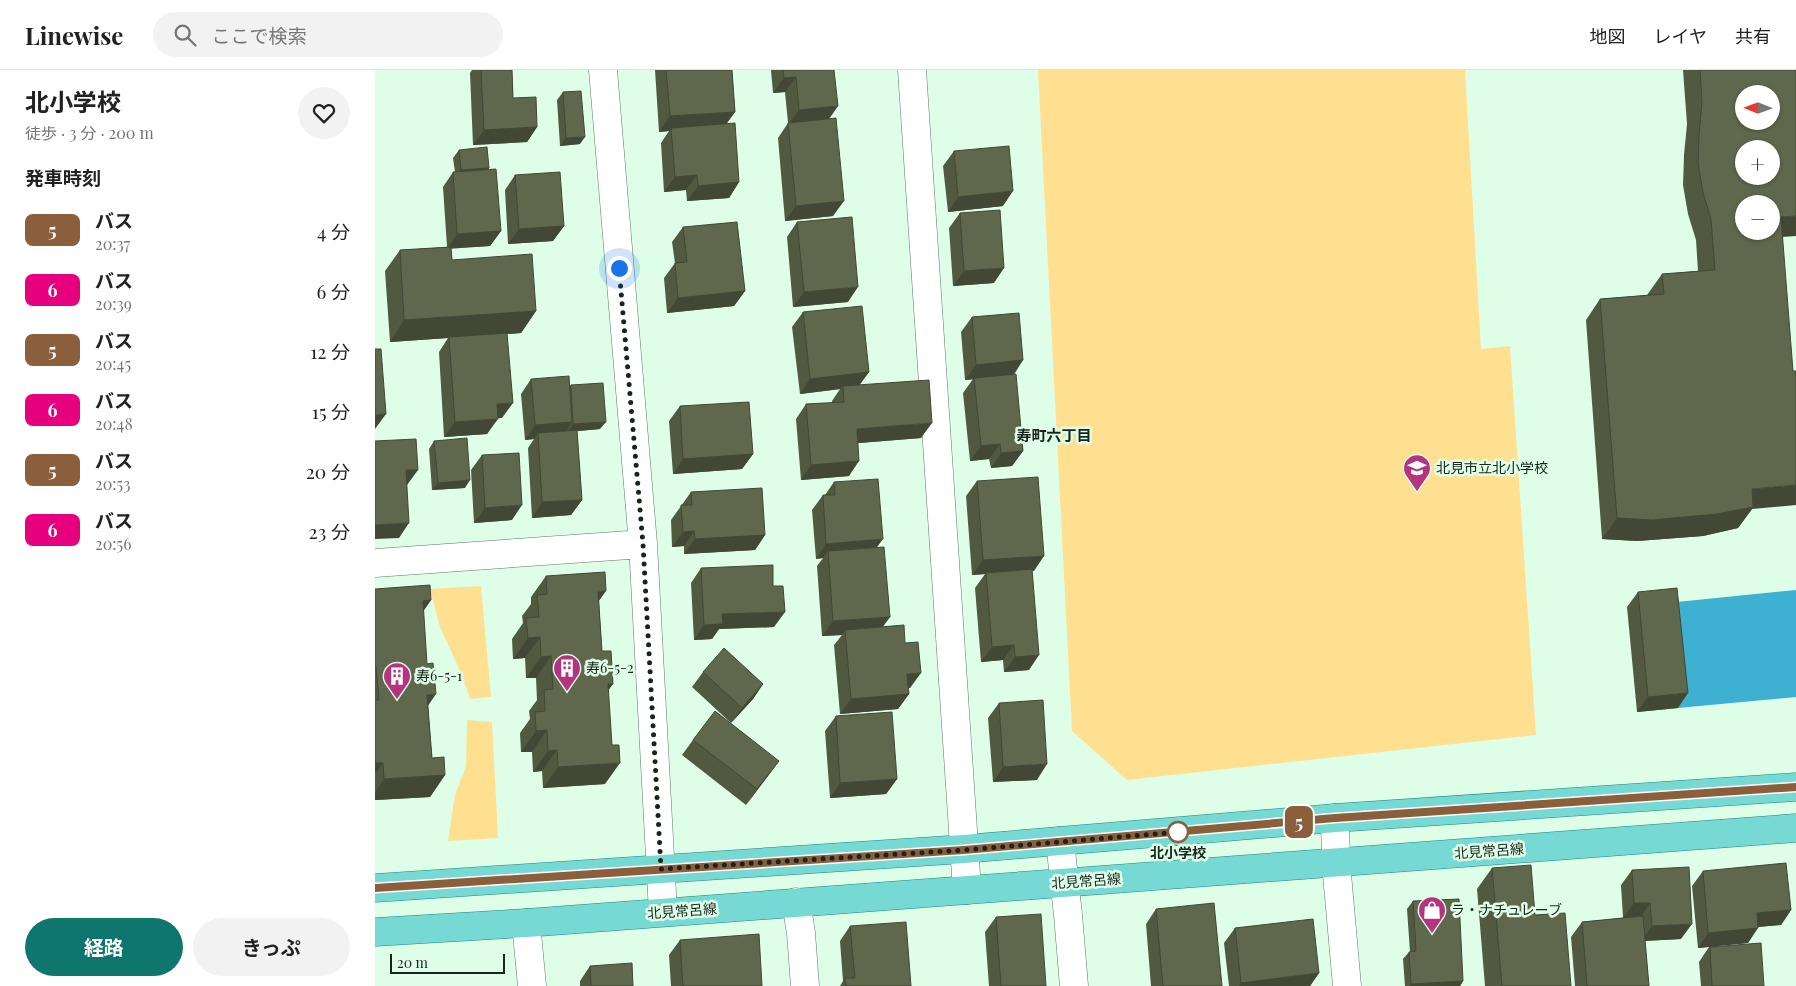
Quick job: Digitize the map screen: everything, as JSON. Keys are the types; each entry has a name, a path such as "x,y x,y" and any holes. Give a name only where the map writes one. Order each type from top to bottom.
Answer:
{"main road":[{"path":"375,888 964,850 1335,818 1796,786"},
{"name":"北見常呂線","path":"375,932 526,923 1796,828"}],"street":[{"path":"603,70 643,544 663,912"},
{"path":"912,70 967,890"},
{"path":"375,563 643,544"},
{"path":"1335,818 1336,863 1347,986"},
{"path":"1060,842 1074,986"},
{"path":"796,902 801,933 805,986"},
{"path":"526,923 531,986"}],"shaded area":[{"path":"1038,70 1465,70 1481,349 1510,346 1536,735 1127,780 1072,731"},
{"path":"481,586 491,697 470,699 461,673 440,627 430,589"},
{"path":"467,720 492,722 498,838 448,841 455,795 466,766"}],"water":[{"path":"1796,590 1796,697 1678,708 1667,603"}],"building":[{"path":"481,70 512,70 513,98 536,97 537,127 484,130"},
{"path":"666,70 732,70 735,112 670,116"},
{"path":"783,70 834,70 838,106 799,110 796,77 784,78"},
{"path":"1700,70 1796,70 1796,216 1781,217 1793,371 1796,371 1796,485 1752,489 1753,507 1717,514 1652,520 1617,518 1600,299 1664,294 1662,274 1715,270 1711,219 1703,193 1698,163 1702,103"},
{"path":"581,91 585,137 566,138 563,92"},
{"path":"836,118 844,201 796,206 788,123"},
{"path":"735,123 739,182 698,186 697,175 675,177 671,128"},
{"path":"1009,146 1013,191 958,197 954,151"},
{"path":"487,147 489,168 461,170 459,150"},
{"path":"496,169 501,231 457,234 453,172"},
{"path":"560,172 564,226 519,229 515,175"},
{"path":"1000,210 1004,268 964,271 960,213"},
{"path":"852,217 858,287 804,292 797,222"},
{"path":"737,222 745,291 678,298 675,263 687,262 683,227"},
{"path":"451,247 452,260 532,254 536,311 404,320 400,250"},
{"path":"862,306 869,372 810,379 803,312"},
{"path":"1019,313 1023,360 976,365 972,317"},
{"path":"507,333 513,403 497,404 498,419 455,422 449,337"},
{"path":"375,349 381,349 386,414 375,415"},
{"path":"1016,374 1023,451 1001,453 1000,444 981,446 974,378"},
{"path":"569,376 572,422 535,425 531,379"},
{"path":"929,380 932,423 857,429 859,461 811,465 806,404 844,402 843,386"},
{"path":"603,383 606,422 573,424 571,385"},
{"path":"749,402 753,454 683,459 680,406"},
{"path":"577,430 582,500 542,502 538,433"},
{"path":"467,438 470,480 438,483 434,441"},
{"path":"416,439 418,470 406,470 409,523 375,525 375,441"},
{"path":"519,453 522,505 485,508 482,455"},
{"path":"1038,477 1044,556 983,560 977,481"},
{"path":"878,479 883,539 826,544 823,495 835,495 834,482"},
{"path":"762,488 765,535 695,539 694,531 683,532 681,505 692,505 691,492"},
{"path":"884,547 890,617 833,621 828,551"},
{"path":"773,565 773,586 783,586 785,612 722,614 723,624 704,625 701,568"},
{"path":"1032,569 1039,655 1015,657 1014,645 992,647 986,573"},
{"name":"寿6-5-2","path":"605,572 606,591 598,592 602,651 611,651 613,684 608,684 612,745 619,745 620,763 558,767 557,750 548,751 547,730 536,731 535,712 545,711 544,690 553,689 551,656 541,657 540,637 528,638 526,618 539,617 537,595 547,594 546,576"},
{"name":"寿6-5-1","path":"430,585 431,600 423,601 427,664 433,663 436,694 427,695 432,758 444,757 445,775 384,779 383,763 375,763 375,700 379,700 375,667 375,589"},
{"path":"1677,588 1688,693 1648,697 1638,592"},
{"path":"904,625 905,643 918,642 921,673 907,674 909,694 851,699 845,630"},
{"path":"724,648 763,684 742,708 703,672"},
{"path":"1043,700 1047,764 1003,767 999,703"},
{"path":"715,711 779,761 757,789 693,740"},
{"path":"892,712 897,779 840,783 836,716"},
{"path":"1786,863 1791,910 1757,913 1758,928 1708,933 1703,871"},
{"path":"1531,865 1535,915 1565,913 1571,986 1502,986 1492,868"},
{"path":"1689,867 1692,924 1652,926 1650,903 1634,903 1632,870"},
{"name":"ラ・ナチュレーブ","path":"1459,899 1463,981 1411,984 1409,952 1416,951 1413,901"},
{"path":"1214,903 1222,986 1163,986 1156,909"},
{"path":"1041,914 1046,986 1001,986 996,917"},
{"path":"1643,916 1649,986 1587,986 1582,922"},
{"path":"1313,919 1319,973 1241,983 1235,928"},
{"path":"906,922 911,986 846,986 845,978 855,978 850,926"},
{"path":"759,934 762,986 683,986 680,940"},
{"path":"1761,943 1764,986 1712,986 1710,947"},
{"path":"632,963 633,986 591,986 590,966"}],"bus line":[{"name":"5","path":"375,888 964,850 1335,818 1796,787"}],"place":[{"name":"北見市立北小学校","path":"1417,492"},
{"name":"寿6-5-2","path":"567,692"},
{"name":"寿6-5-1","path":"397,700"},
{"name":"北小学校","path":"1178,832"},
{"name":"ラ・ナチュレーブ","path":"1432,934"}],"district":[{"name":"寿町六丁目","path":"1054,436"}],"route":[{"path":"619,268 643,544 661,869 964,850 1178,832"}]}
